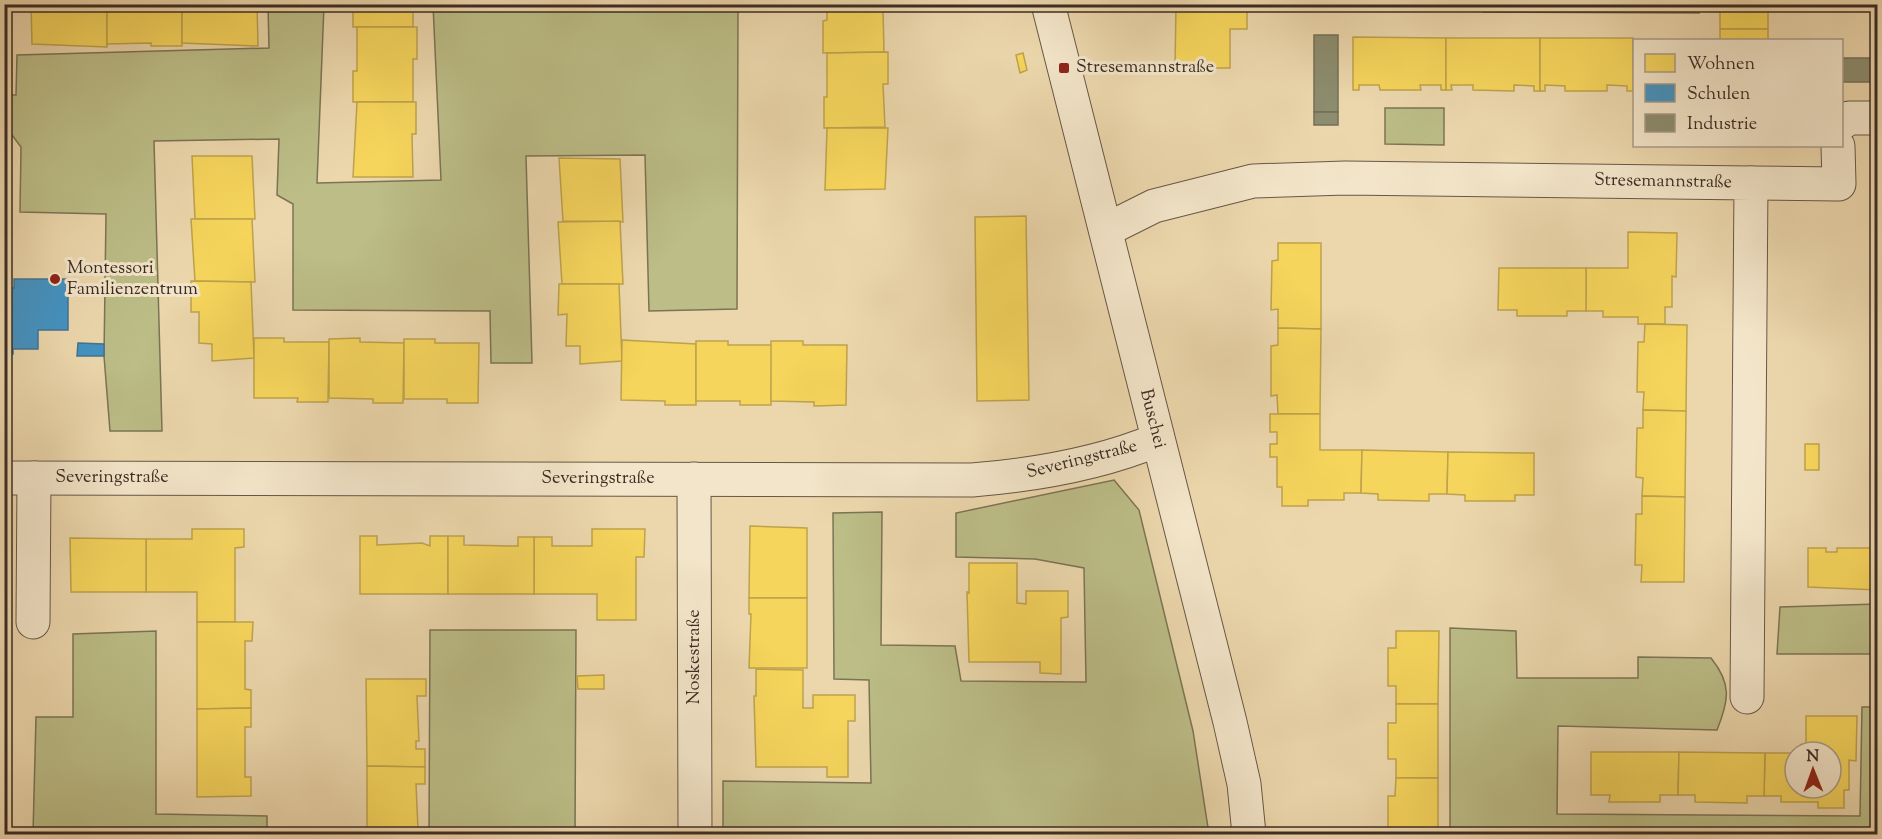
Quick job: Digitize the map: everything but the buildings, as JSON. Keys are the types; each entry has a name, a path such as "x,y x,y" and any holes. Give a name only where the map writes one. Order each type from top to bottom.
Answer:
{"street":[{"name":"Buschei","path":"1048,4 1230,722 1244,784 1249,834"},
{"path":"1843,122 1849,118 1878,118"},
{"path":"1751,183 1839,184 1838,147"},
{"name":"Stresemannstraße","path":"1106,230 1154,206 1253,181 1355,178 1751,183 1747,697"},
{"name":"Severingstraße","path":"33,622 19,478 972,480 1024,476 1130,451 1157,440"},
{"name":"Noskestraße","path":"694,479 695,834"}],"green space":[{"path":"1699,4 1699,13 1483,12 1483,5"},
{"path":"268,5 324,5 317,183 441,180 433,5 738,5 737,309 649,311 645,155 526,156 532,363 491,363 490,311 293,310 293,204 277,195 279,139 154,141 162,431 110,431 104,356 106,214 20,212 21,147 9,131 4,131 5,95 16,95 17,55 269,48"},
{"path":"1385,108 1444,108 1444,145 1385,144"},
{"path":"1114,480 1139,510 1193,731 1209,834 723,832 723,781 871,783 869,680 834,679 833,513 882,512 881,645 955,646 961,681 1086,682 1084,568 1035,559 956,557 956,513"},
{"path":"1877,604 1877,654 1777,654 1780,607"},
{"path":"1450,628 1516,631 1517,678 1638,678 1638,657 1711,658 1718,667 1725,684 1726,701 1717,730 1558,726 1557,814 1860,816 1862,707 1877,707 1877,834 1450,834"},
{"path":"430,630 576,630 575,834 429,834"},
{"path":"156,631 156,814 267,816 267,834 33,834 36,717 73,717 73,634"}],"place":[{"name":"Stresemannstraße","path":"1064,68"},
{"name":"Montessori Familienzentrum","path":"55,279"}]}
